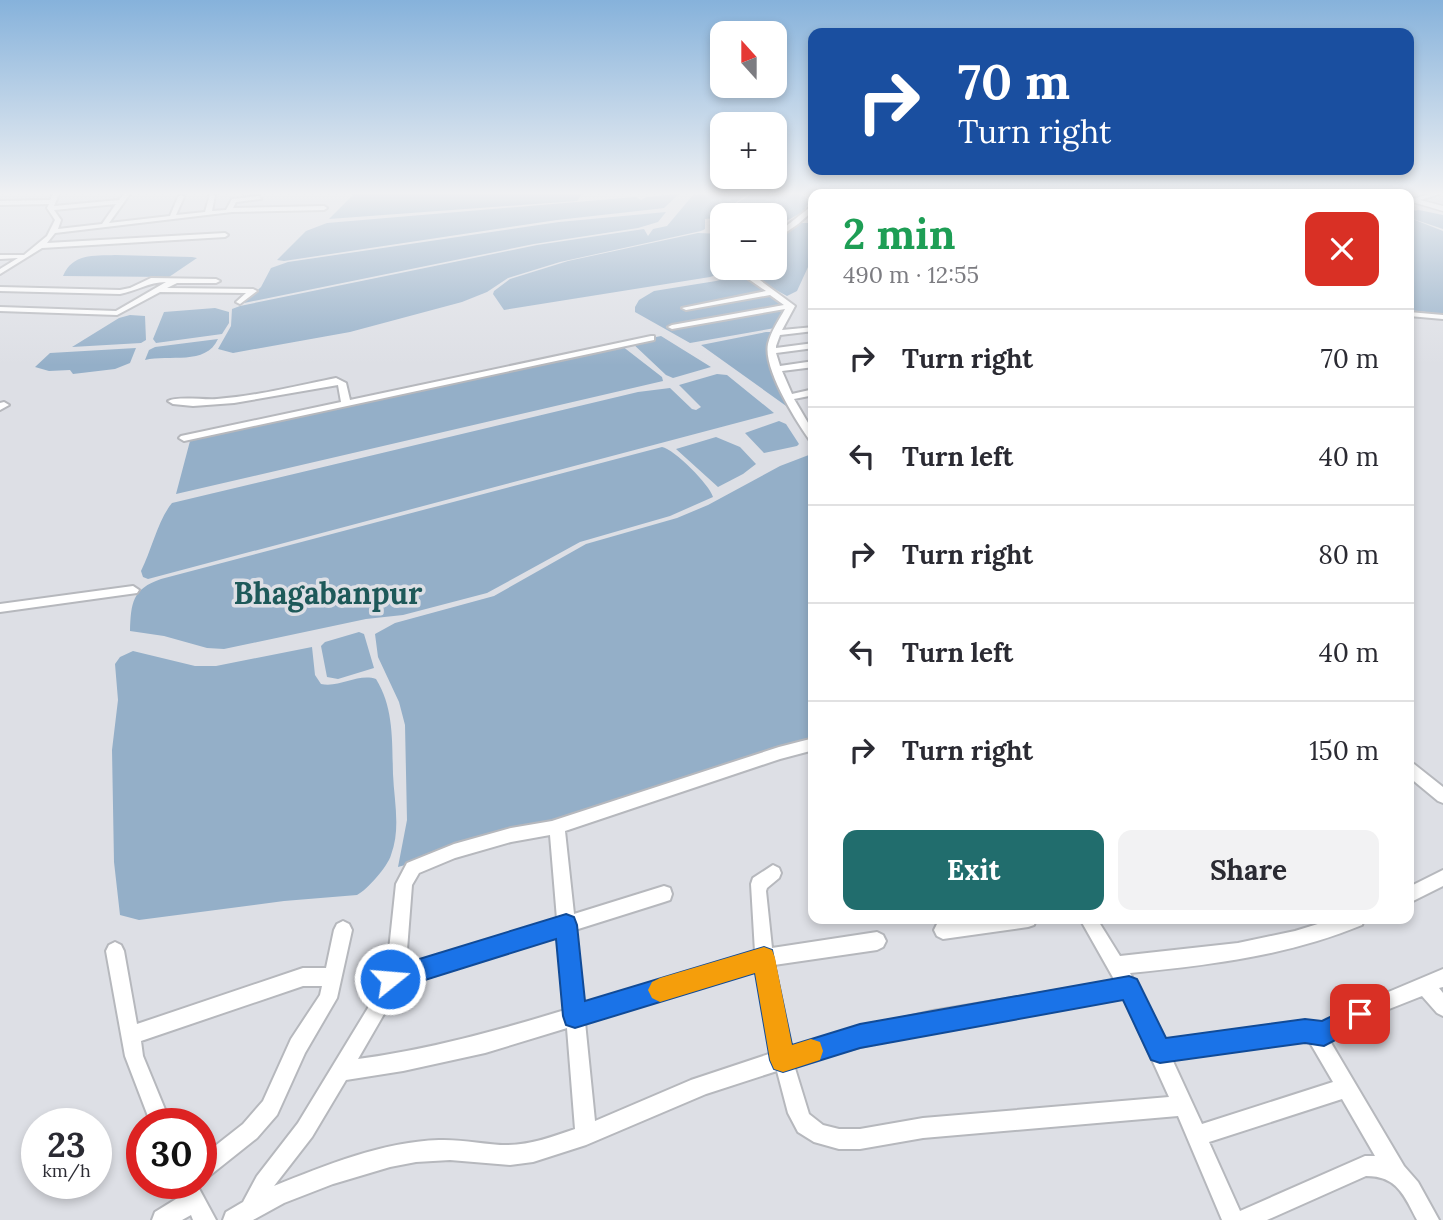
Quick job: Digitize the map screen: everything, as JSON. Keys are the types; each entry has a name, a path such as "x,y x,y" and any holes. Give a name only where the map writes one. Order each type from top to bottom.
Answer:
{"street":[{"path":"0,272 32,251"},
{"path":"0,257 25,256"},
{"path":"0,289 125,292 151,280 216,281"},
{"path":"756,280 791,306"},
{"path":"0,309 113,313 174,281"},
{"path":"160,290 253,291 240,302"},
{"path":"686,308 772,292"},
{"path":"672,327 791,306"},
{"path":"791,306 771,351 797,416 808,432"},
{"path":"1414,314 1443,317"},
{"path":"777,333 808,330"},
{"path":"184,438 652,338"},
{"path":"771,351 808,346"},
{"path":"778,369 808,365"},
{"path":"173,401 195,403 250,397 336,381 342,383 346,402"},
{"path":"789,397 808,393"},
{"path":"0,608 133,590"},
{"path":"251,1208 264,1183 305,1130 378,1008 390,979 400,942 404,884 413,868 454,851 510,835 557,826 735,769 779,752 808,745"},
{"path":"1414,772 1443,796"},
{"path":"557,826 586,1135"},
{"path":"774,873 758,884 764,958 783,1060 800,1116 814,1131 841,1140 917,1129 1057,1119 1184,1105"},
{"path":"1414,892 1443,878"},
{"path":"390,979 664,894"},
{"path":"943,930 989,924"},
{"path":"1091,924 1129,988 1160,1051 1233,1220"},
{"path":"1115,965 1227,955 1273,947 1341,924"},
{"path":"217,1157 262,1120 298,1046 321,1012 334,977 343,930"},
{"path":"341,1070 403,1062 472,1047 764,958 877,941"},
{"path":"116,951 134,1056 155,1108"},
{"path":"129,1035 303,977 334,977"},
{"path":"1160,1051 1305,1031 1332,1031 1373,1007 1443,978"},
{"path":"1424,985 1443,1007"},
{"path":"234,1220 251,1208 313,1182 374,1162 428,1150 491,1154 528,1153 586,1135 692,1090 860,1036 1129,988"},
{"path":"1315,1033 1345,1088 1428,1220"},
{"path":"1196,1136 1345,1088"},
{"path":"1243,1220 1365,1166 1380,1164 1395,1170"},
{"path":"163,1220 179,1199"},
{"path":"193,1199 205,1220"}],"water":[{"path":"286,251 351,251 284,261 277,260"},
{"path":"363,251 500,251 244,303 261,287 271,268 288,262"},
{"path":"508,251 610,251 560,262 508,278 487,292 462,302 350,332 233,353 218,349 231,326 232,309"},
{"path":"615,251 710,251 710,277 504,310 493,294 510,279 568,261"},
{"path":"787,251 808,251 808,267 797,291 787,296 761,280 787,280"},
{"path":"1414,251 1443,251 1443,314 1414,311"},
{"path":"115,255 197,258 169,277 63,276 72,263 84,257"},
{"path":"751,280 788,306 775,328 690,343 635,312 639,300 654,291 716,281"},
{"path":"215,308 229,312 229,323 222,334 156,343 153,339 164,312"},
{"path":"130,315 145,316 146,340 141,343 72,347 119,318"},
{"path":"775,332 772,350 789,408 701,345"},
{"path":"661,336 711,367 673,378 666,375 631,342"},
{"path":"218,339 205,353 196,356 145,360 149,350 155,347"},
{"path":"622,346 662,377 663,381 176,494 190,441 196,438"},
{"path":"136,348 130,363 115,369 73,374 70,370 49,371 35,367 50,353"},
{"path":"717,374 727,375 774,413 148,579 143,577 141,571 172,503 638,392 670,388 696,410 701,407 679,385"},
{"path":"779,421 786,424 799,444 797,446 764,453 745,433"},
{"path":"716,437 740,447 756,464 718,487 676,449"},
{"path":"662,447 691,468 713,497 670,516 580,542 487,593 403,615 366,619 224,649 207,648 164,636 130,631 135,598 144,587 161,579"},
{"path":"808,455 808,743 603,808 398,867 407,820 405,725 399,702 378,657 375,634 395,623 494,596 586,544 677,518 708,505 780,466"},
{"path":"359,632 364,634 374,668 338,679 327,677 321,646 325,642"},
{"path":"312,647 315,675 321,684 362,678 376,679 386,701 392,737 396,825 391,855 382,871 357,895 284,901 139,920 120,915 114,862 112,750 118,700 115,664 120,657 133,651 195,666 216,666"}],"slow traffic":[{"path":"660,990 764,958 783,1060 811,1051"}],"district":[{"name":"Bhagabanpur","path":"328,594"}],"route":[{"path":"390,979 566,925 575,1016 764,958 783,1060 860,1036 1129,988 1160,1051 1305,1031 1324,1034 1360,1014"}]}
